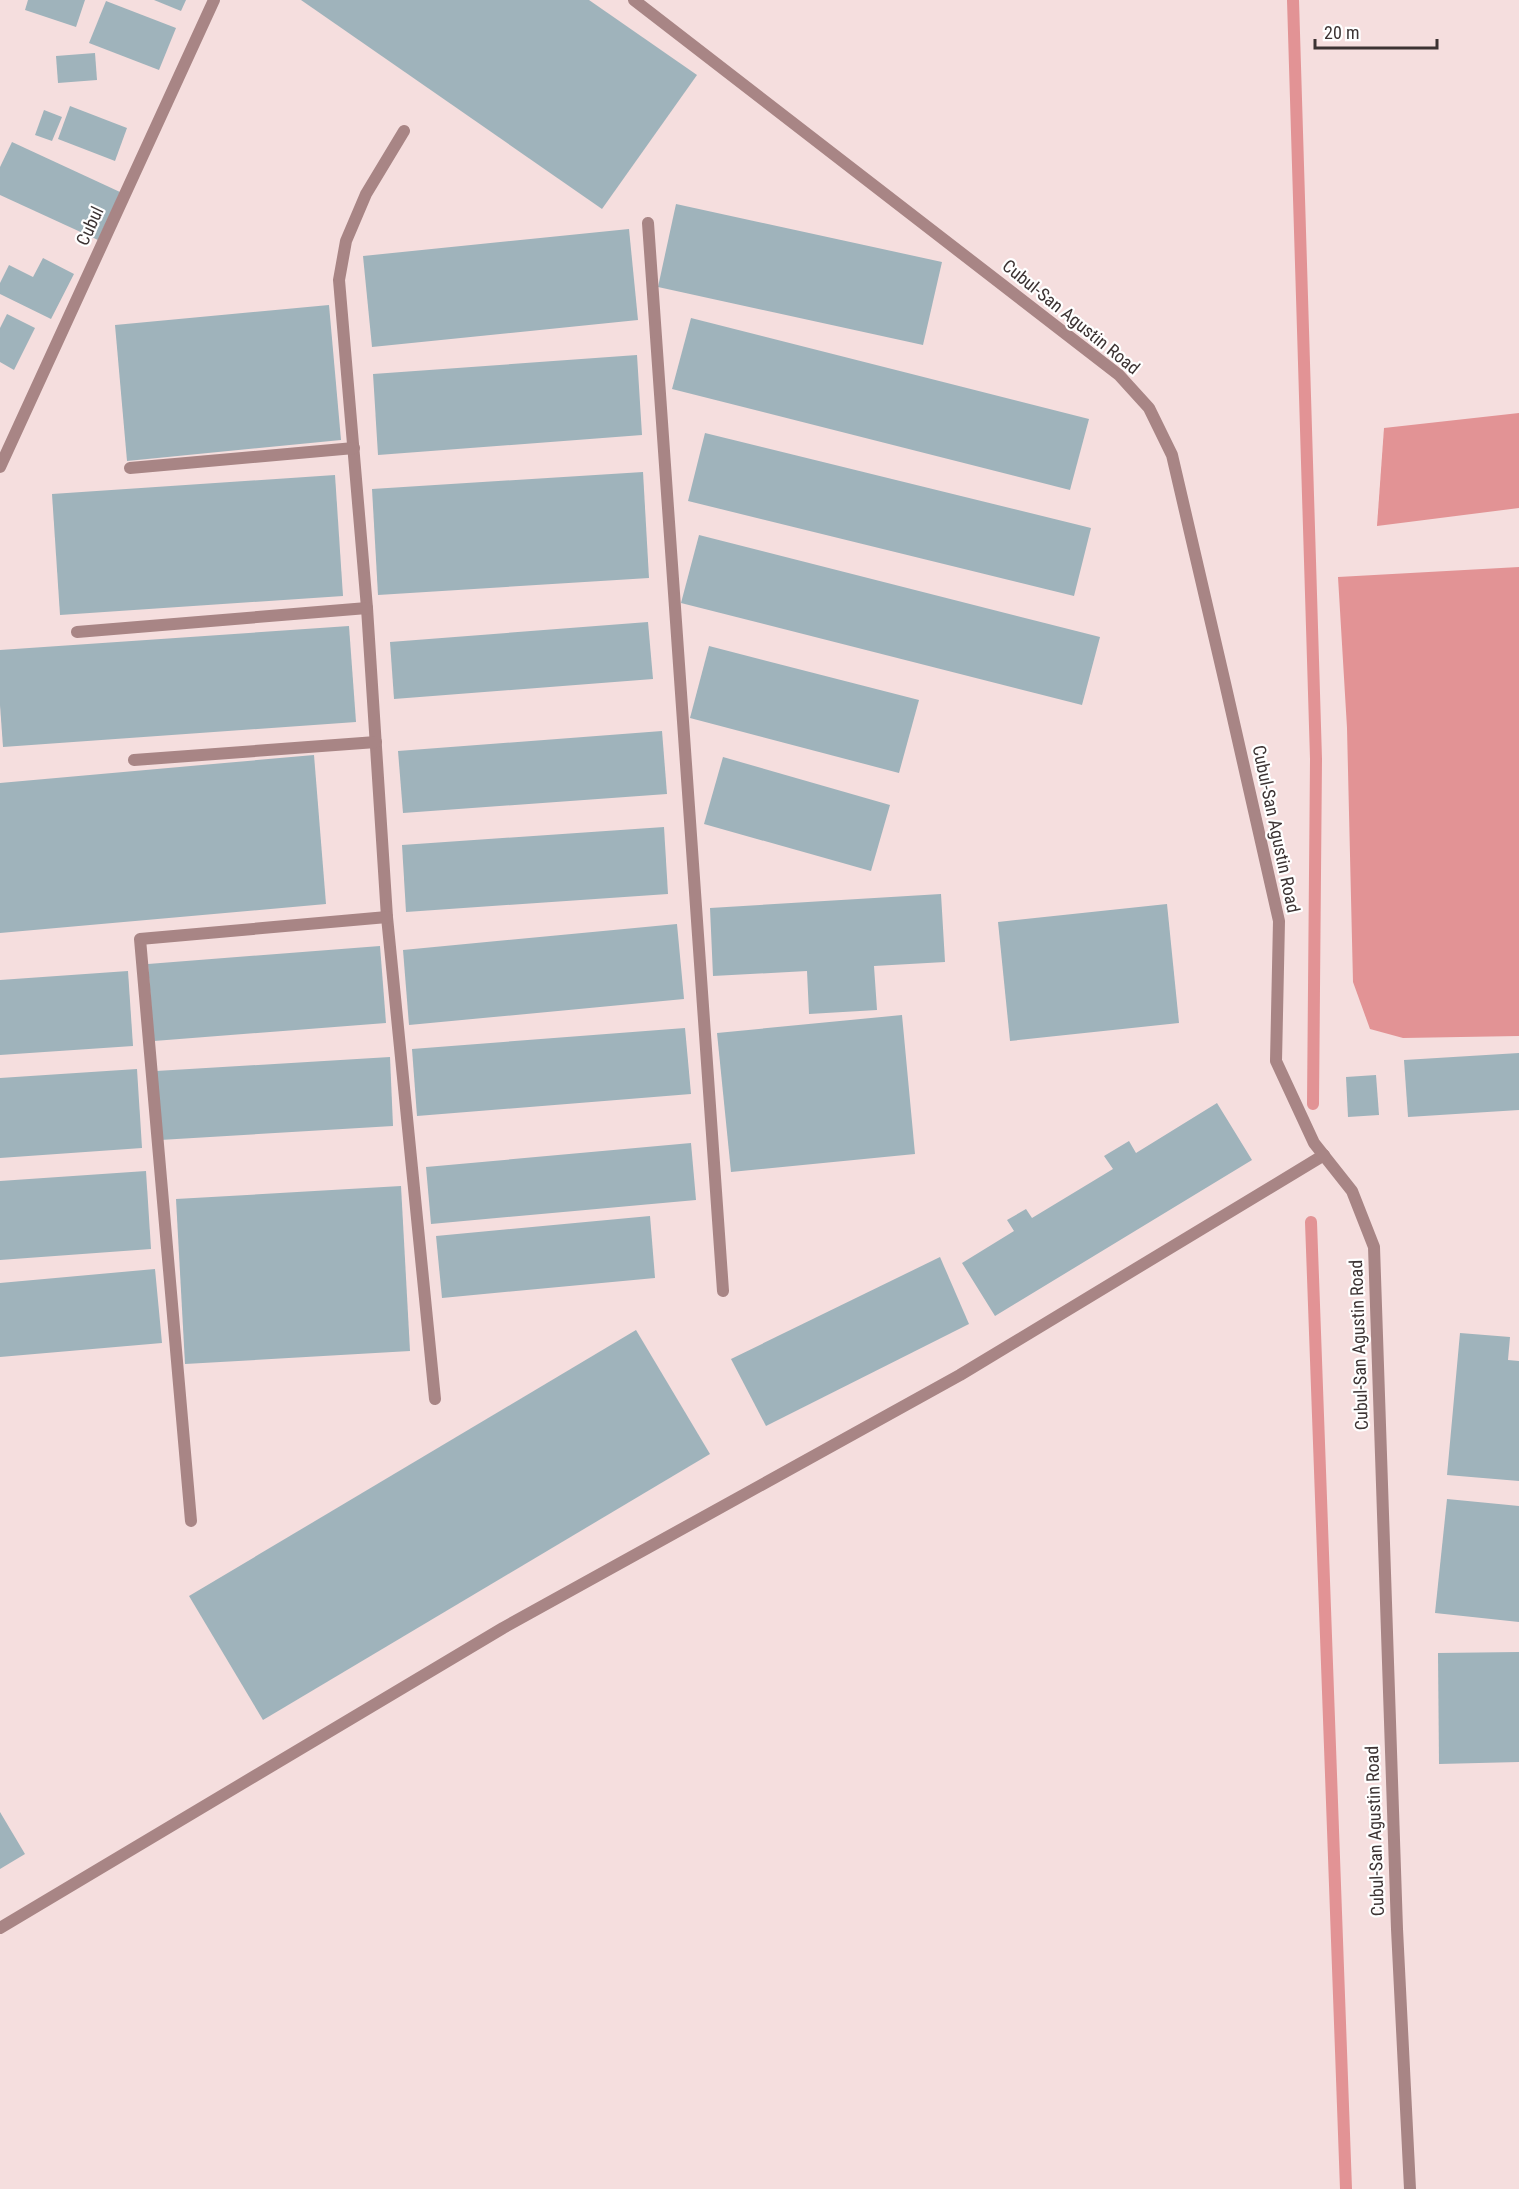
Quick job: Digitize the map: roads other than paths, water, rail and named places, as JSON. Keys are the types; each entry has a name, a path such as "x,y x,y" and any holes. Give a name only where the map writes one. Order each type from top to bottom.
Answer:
{"street":[{"name":"Cubul","path":"0,467 214,0"},
{"name":"Cubul-San Agustin Road","path":"634,0 1119,375 1149,408 1172,455 1279,921 1276,1061 1314,1143 1352,1191 1374,1247 1397,1929 1410,2189"},
{"path":"404,131 366,194 346,241 339,280 367,608 387,916 435,1399"},
{"path":"648,223 723,1291"},
{"path":"130,468 354,448"},
{"path":"77,632 367,608"},
{"path":"134,760 376,742"},
{"path":"191,1521 140,939 387,916"},
{"path":"0,1928 503,1628 960,1375 1324,1155"}],"waterway":[{"path":"1293,0 1316,759 1313,1104"},
{"path":"1311,1222 1346,2189"}]}
